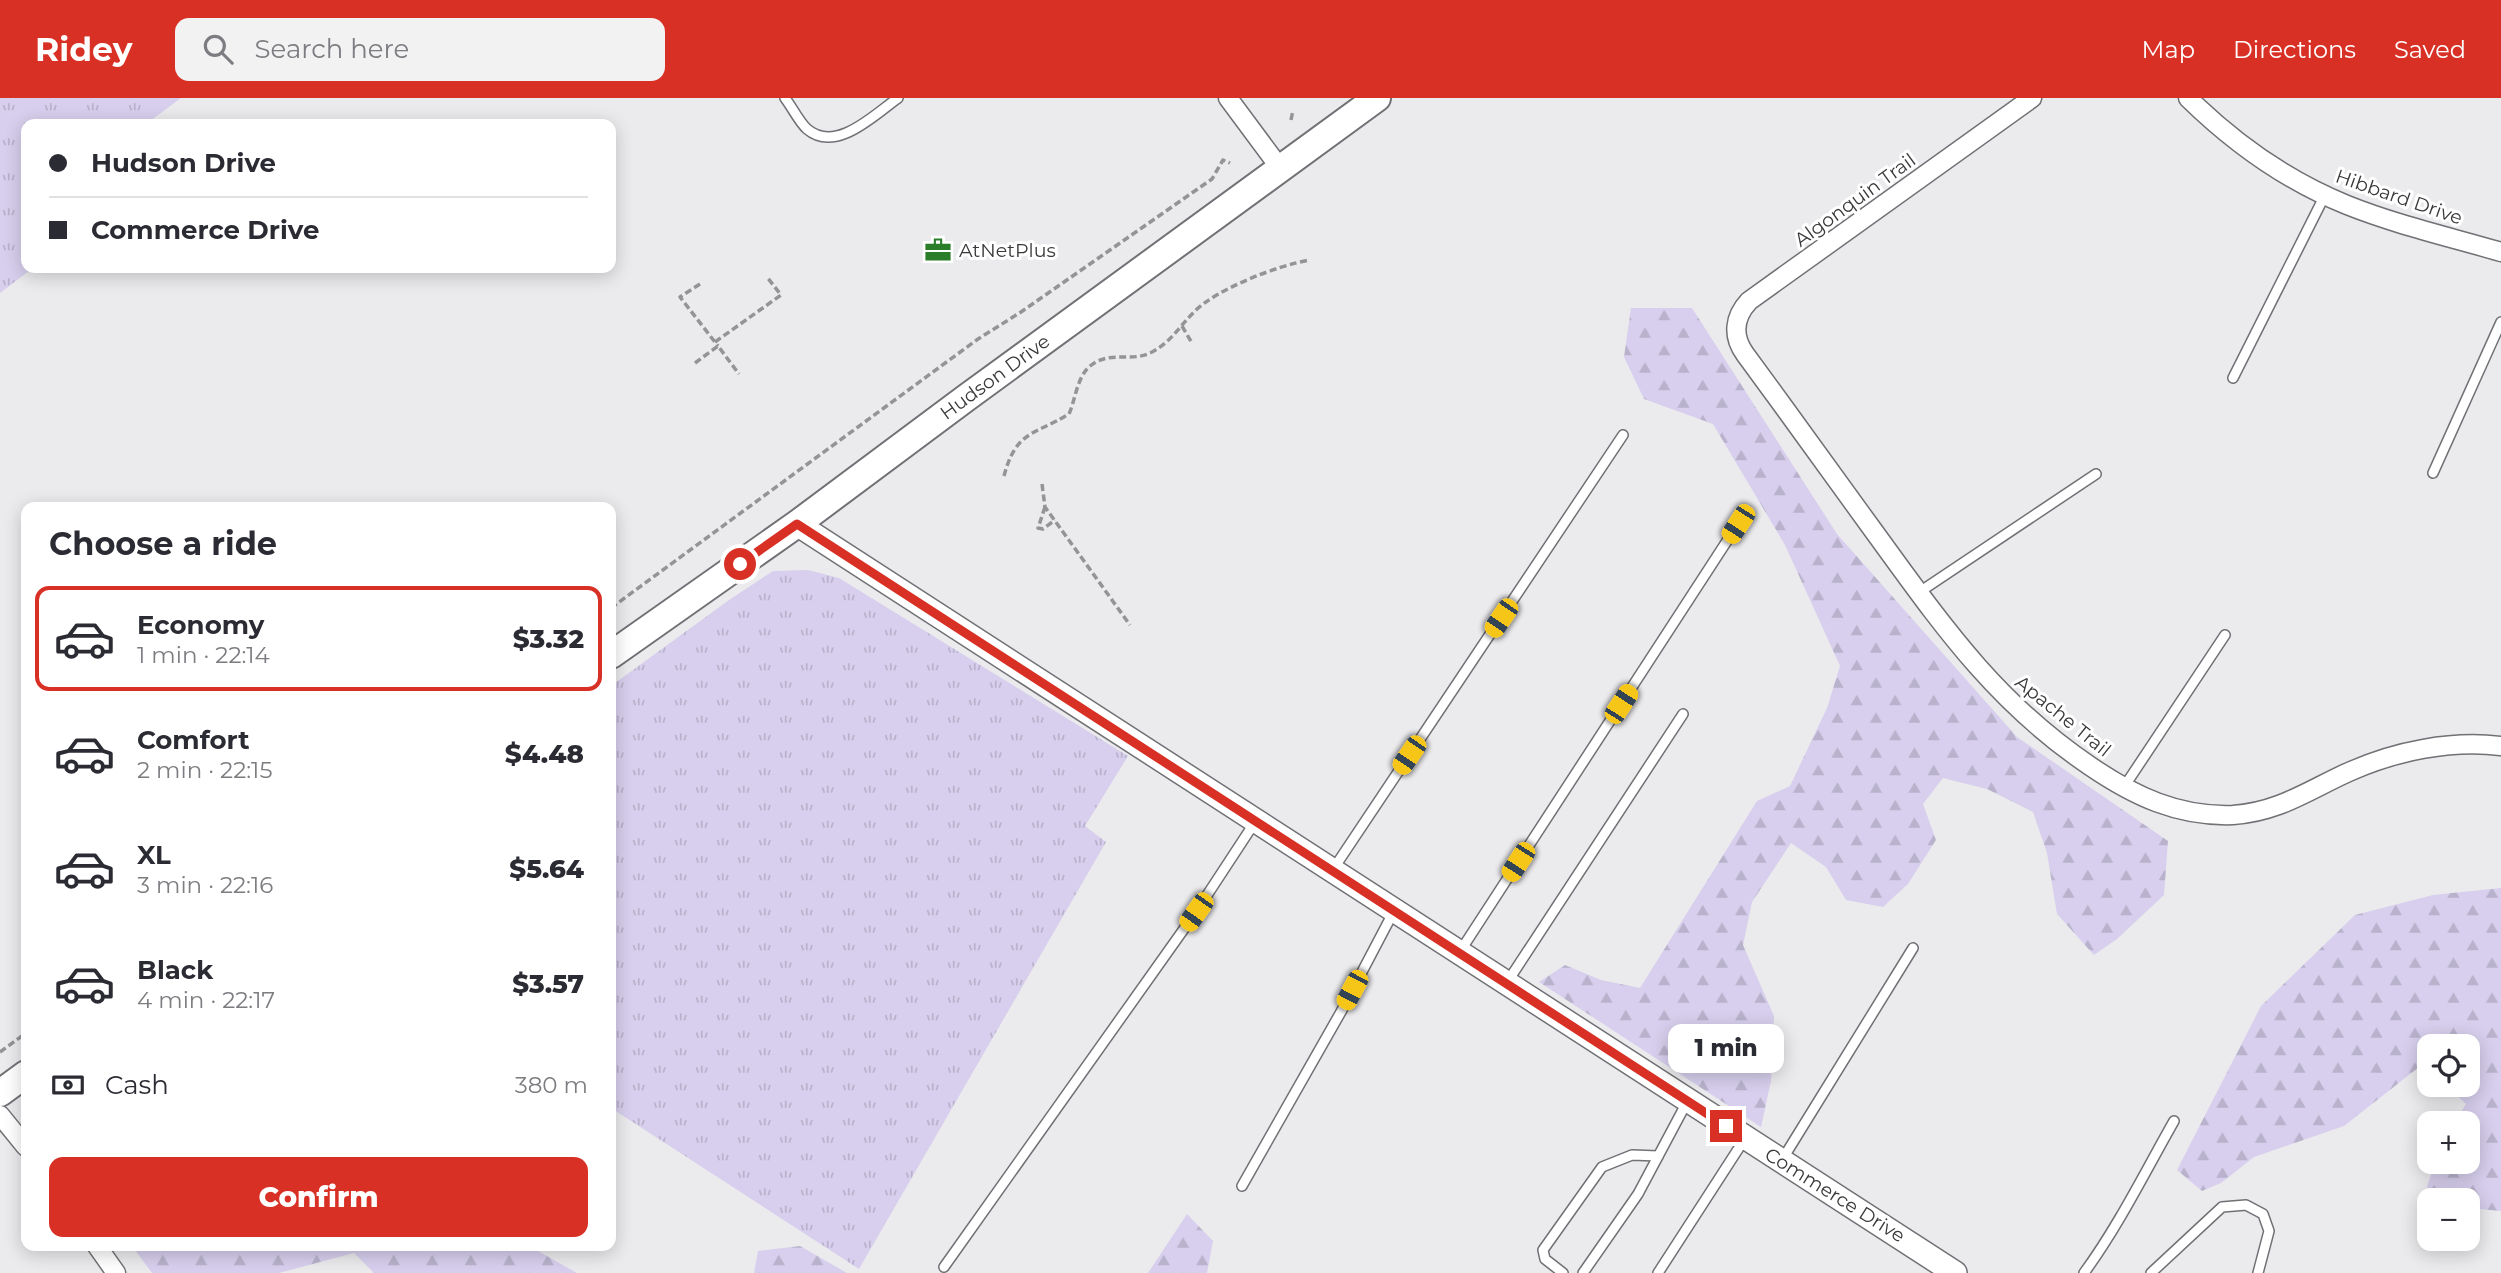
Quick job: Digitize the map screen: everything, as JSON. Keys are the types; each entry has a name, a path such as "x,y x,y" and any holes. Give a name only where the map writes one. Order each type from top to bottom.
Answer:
{"main road":[{"name":"Hudson Drive","path":"616,651 797,524 1377,98"},
{"path":"0,1093 21,1078"}],"street":[{"path":"1228,98 1280,168"},
{"name":"Algonquin Trail","path":"1745,354 1737,337 1736,327 1742,308 1749,301 2032,98"},
{"name":"Hibbard Drive","path":"2188,98 2233,139 2264,162 2325,195 2382,218 2501,252"},
{"name":"Apache Trail","path":"1745,354 1961,650 2026,717 2072,754 2123,789 2156,803 2189,812 2234,815 2257,812 2293,801 2350,771 2395,756 2446,746 2501,746"},
{"name":"Commerce Drive","path":"797,524 1955,1273"},
{"path":"0,1115 21,1141"},
{"path":"101,1251 116,1273"}],"lane":[{"path":"785,98 807,129 821,136 834,138 848,132 898,98"},
{"path":"2233,378 2325,195"},
{"path":"2433,473 2501,322"},
{"path":"1333,870 1623,435"},
{"path":"1918,593 2096,474"},
{"path":"1460,952 1738,524"},
{"path":"2123,789 2225,635"},
{"path":"1507,982 1683,714"},
{"path":"944,1268 1196,912 1256,820"},
{"path":"1242,1186 1342,1010 1395,910"},
{"path":"1781,1161 1913,948"},
{"path":"1584,1273 1637,1194 1688,1100"},
{"path":"2084,1273 2107,1240 2174,1121"},
{"path":"1658,1273 1745,1138"},
{"path":"1563,1273 1545,1259 1543,1250 1602,1167 1632,1156 1658,1156"},
{"path":"2151,1273 2222,1208 2246,1205 2263,1214 2269,1231 2258,1273"}],"path":[{"path":"1291,120 1293,110"},
{"path":"616,604 978,340 1212,179 1223,160 1230,163"},
{"path":"1004,476 1008,460 1019,444 1033,431 1069,414 1086,370 1109,356 1147,354 1166,344 1195,310 1216,295 1284,266 1310,260"},
{"path":"695,363 781,295 767,277"},
{"path":"700,284 680,297 739,374"},
{"path":"1182,326 1192,343"},
{"path":"1042,484 1045,507 1038,528 1043,529 1055,520"},
{"path":"1045,507 1130,625"},
{"path":"0,1052 21,1037"}],"green space":[{"path":"0,98 181,98 153,119 21,119 21,273 26,273 0,293"},
{"path":"1631,308 1692,308 1837,534 2017,737 2168,841 2164,895 2117,939 2094,955 2057,914 2047,853 2033,812 1987,789 1943,778 1923,804 1936,840 1908,884 1883,907 1846,900 1826,867 1791,843 1752,902 1743,945 1774,1016 1771,1081 1761,1127 1539,982 1565,965 1601,980 1640,988 1757,801 1790,786 1827,708 1840,666 1785,545 1713,424 1644,399 1624,357"},
{"path":"808,570 839,578 1128,756 1085,826 1106,842 859,1269 616,1111 616,682 773,571"},
{"path":"2501,888 2501,1211 2480,1209 2480,1188 2427,1187 2431,1174 2480,1174 2480,1111 2462,1111 2466,1104 2459,1097 2480,1097 2480,1034 2417,1034 2417,1069 2344,1126 2254,1157 2221,1183 2202,1191 2177,1170 2261,1006 2355,915 2433,895"},
{"path":"1187,1214 1213,1241 1207,1273 1148,1273"},
{"path":"800,1246 847,1273 754,1273 758,1251"},
{"path":"136,1251 538,1251 577,1273 374,1273 354,1253 279,1273 152,1273"}],"place":[{"name":"AtNetPlus","path":"938,250"}],"route":[{"path":"740,564 797,524 1726,1126"}]}
